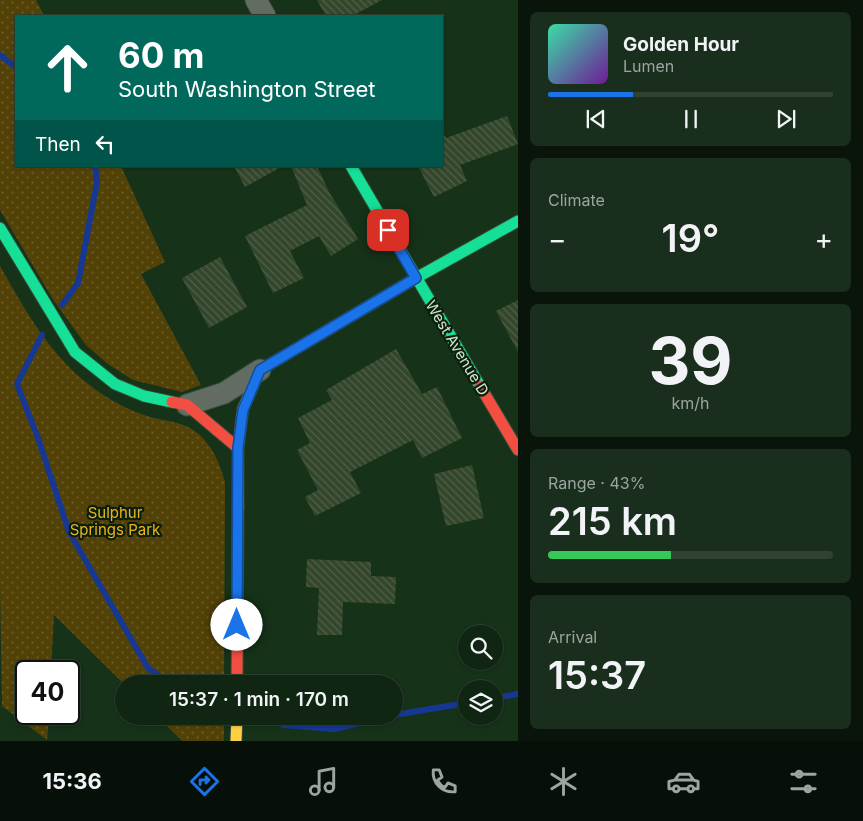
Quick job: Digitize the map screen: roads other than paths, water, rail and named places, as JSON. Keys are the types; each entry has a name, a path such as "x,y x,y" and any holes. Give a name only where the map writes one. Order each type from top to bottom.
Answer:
{"street":[{"path":"256,0 264,15"},
{"name":"West Avenue D","path":"352,167 518,450"},
{"path":"187,405 224,393 416,278 518,222"},
{"path":"0,228 75,352 115,384 144,396 187,405 238,448"},
{"path":"237,675 238,448 243,410 260,370"},
{"path":"236,725 236,741"}],"waterway":[{"path":"0,55 15,66"},
{"path":"62,305 78,283 97,182 95,167"},
{"path":"42,335 17,384 38,438 69,532 148,668 158,675"},
{"path":"503,696 518,694"},
{"path":"403,714 458,704"},
{"path":"283,725 335,729 351,725"}],"park label":[{"name":"Sulphur Springs Park","path":"115,522"}]}
